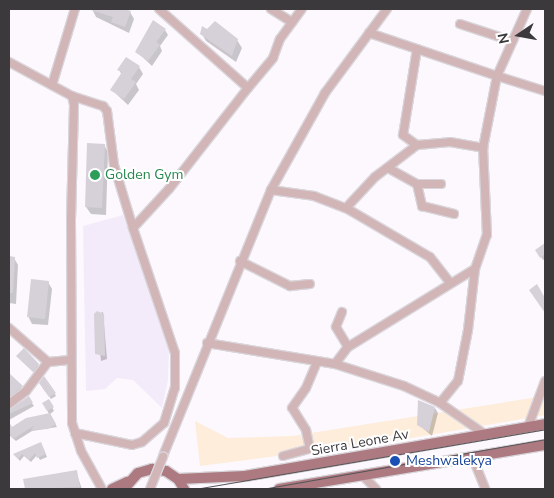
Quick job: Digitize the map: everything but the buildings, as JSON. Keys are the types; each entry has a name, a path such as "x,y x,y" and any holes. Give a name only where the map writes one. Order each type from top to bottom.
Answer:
{"main road":[{"name":"Sierra Leone Av","path":"178,479 245,476 545,424"},
{"path":"279,489 545,445"},
{"path":"112,489 126,486 138,473 152,468 166,471 178,479 184,489"}],"street":[{"path":"52,85 75,9"},
{"path":"271,9 292,22"},
{"path":"133,228 169,188 273,58 280,39 302,9"},
{"path":"150,489 240,261 271,190 311,115 387,9"},
{"path":"440,403 458,381 468,330 475,269 487,235 483,148 497,76 527,9"},
{"path":"164,10 248,88"},
{"path":"460,24 512,41"},
{"path":"369,33 545,91"},
{"path":"417,49 402,128 405,138 417,145"},
{"path":"9,62 72,96 102,106 107,111 114,165 175,353 175,388 164,423 142,442 121,444 75,433"},
{"path":"72,96 76,116 70,221 70,360 75,433 102,489"},
{"path":"346,208 362,188 417,145 450,142 483,148"},
{"path":"388,168 417,184 440,184"},
{"path":"417,184 420,205 454,214"},
{"path":"271,190 314,196 346,208 430,257 450,283"},
{"path":"240,261 290,286 310,284"},
{"path":"335,364 348,347 475,269"},
{"path":"342,312 336,327 348,347"},
{"path":"9,328 48,362 70,360"},
{"path":"207,343 335,364 404,386 440,403 486,435"},
{"path":"9,404 26,391 48,362"},
{"path":"283,456 310,449 306,430 292,408 309,382 317,362"},
{"path":"528,427 545,381"},
{"path":"472,456 485,489"},
{"path":"362,475 376,489"}],"shaded area":[{"path":"123,215 169,347 168,380 162,408 133,380 117,378 105,389 86,391 83,226"},
{"path":"545,396 545,415 406,439 200,466 195,421 228,438 292,436"}],"tram line":[{"path":"195,489 545,429"},
{"path":"262,489 545,439"}],"place":[{"name":"Golden Gym","path":"95,175"},
{"name":"Meshwalekya","path":"395,461"}]}
